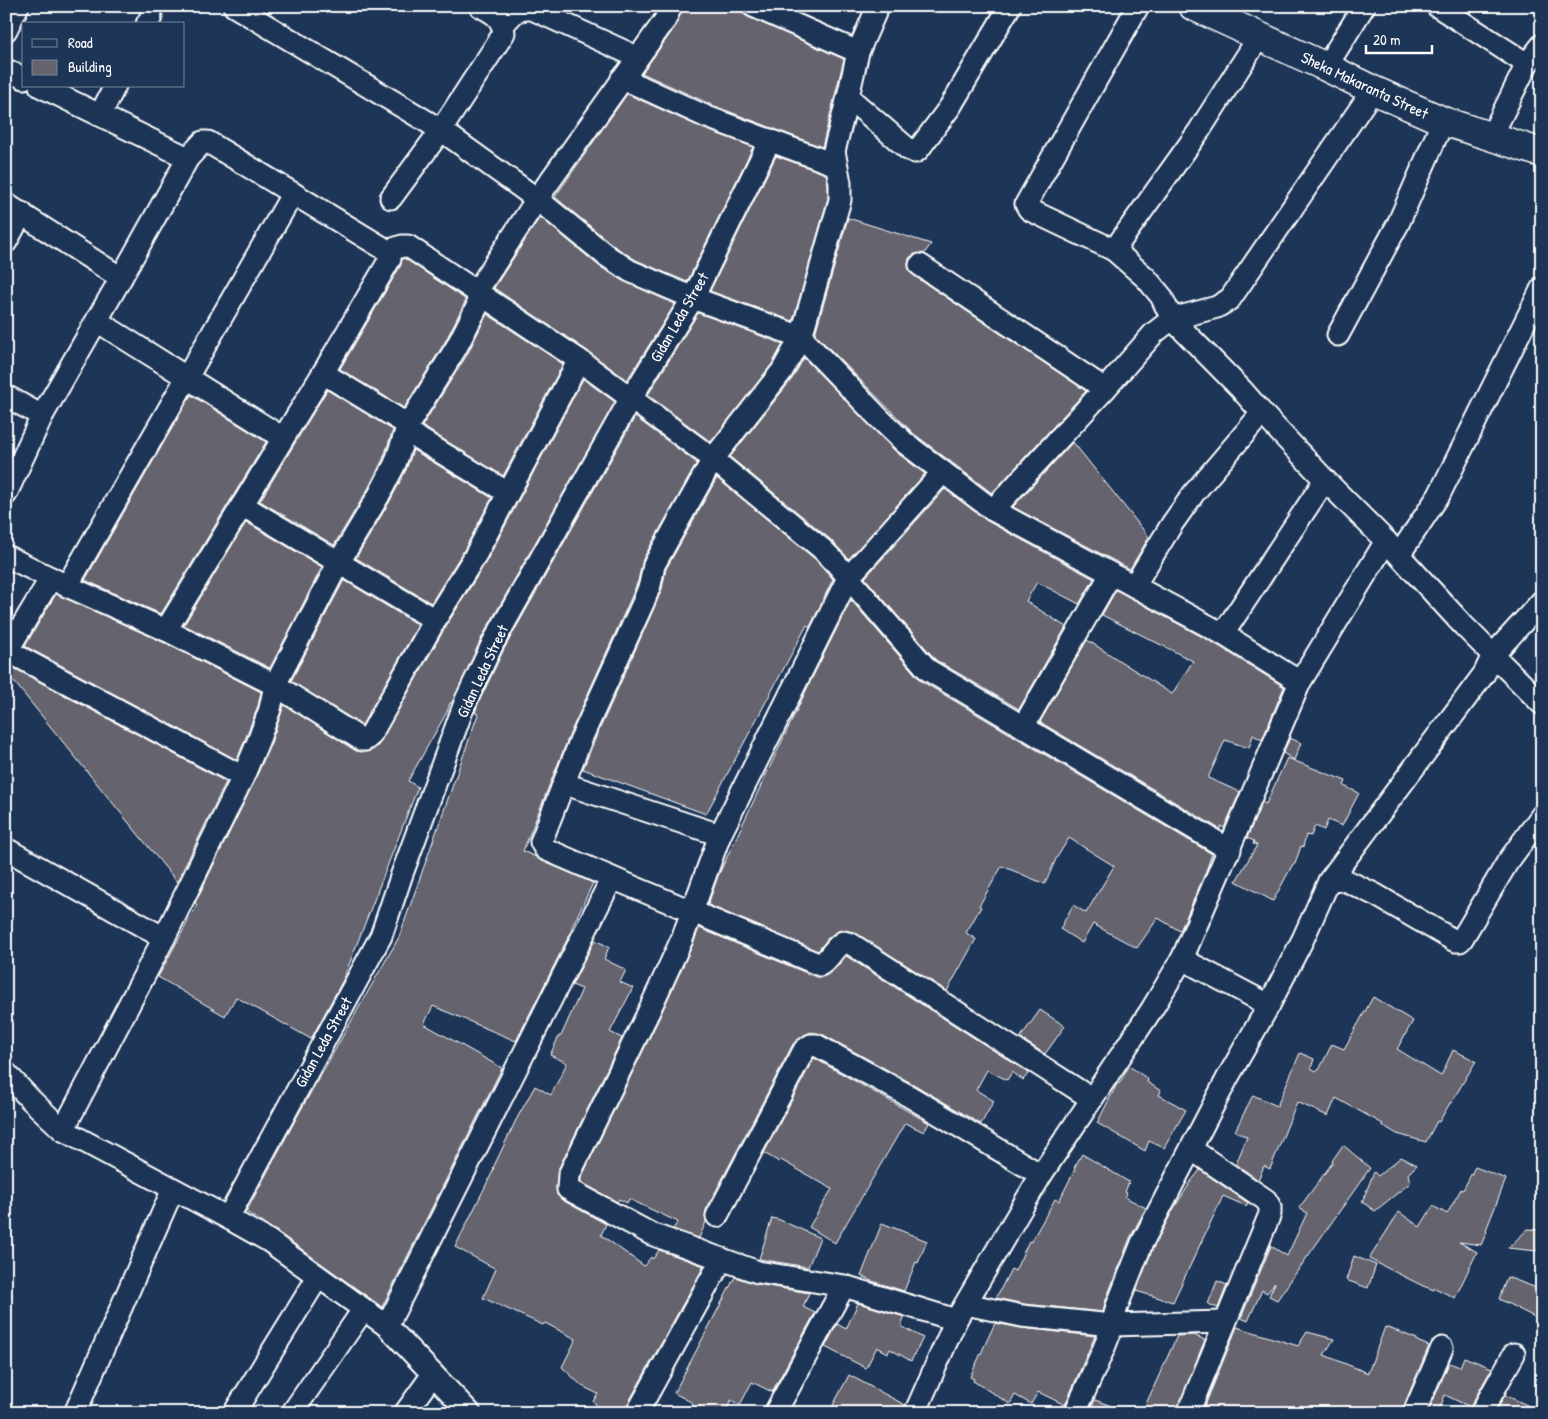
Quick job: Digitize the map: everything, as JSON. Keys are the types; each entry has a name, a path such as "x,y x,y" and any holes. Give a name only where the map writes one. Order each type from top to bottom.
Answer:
{"street":[{"path":"6,30 18,6"},
{"path":"234,6 441,130 537,199 614,261 630,271 693,298 801,337 899,437 993,510 1224,634 1300,682"},
{"path":"391,198 441,130 504,34 503,25 495,14 480,6"},
{"path":"63,1130 164,938 243,777 265,724 275,685 339,562 395,464 407,428 456,348 478,305 477,291 537,199 665,20 671,6"},
{"path":"753,6 858,52"},
{"path":"878,6 858,52 834,152 840,183 840,200 801,337 782,371 713,459 654,565 650,585 643,603 581,739 541,845 545,849 612,878 820,965 825,962 836,946 843,942 851,944 1092,1099"},
{"path":"848,97 908,149 915,152 950,107 1010,6"},
{"path":"1138,6 1026,204 1029,209 1114,250 1146,278 1161,296 1172,319 1241,389 1464,626 1542,704"},
{"name":"Sheka Makaranta Street","path":"1193,6 1443,121 1542,152"},
{"path":"1326,67 1364,6"},
{"path":"1437,6 1526,64"},
{"path":"503,25 514,12 523,8 532,9 637,57"},
{"path":"1114,250 1199,130 1259,37"},
{"path":"1491,137 1526,64 1542,45"},
{"path":"6,70 22,77"},
{"path":"622,78 707,117 836,165"},
{"path":"44,88 188,158"},
{"path":"100,115 114,88"},
{"path":"993,510 1154,333 1172,319 1217,308 1230,299 1373,90"},
{"path":"1338,335 1398,224 1443,121"},
{"name":"Gidan Leda Street","path":"228,1218 381,936 466,700 493,643 631,398 693,298 770,140"},
{"path":"6,494 42,416 188,158 203,142 208,142 388,251 390,259 324,373 166,630"},
{"path":"243,777 6,650 59,582 187,377 293,193"},
{"path":"6,242 14,209 121,278"},
{"path":"388,251 408,246 579,360 713,459 822,549 928,670 1230,850"},
{"path":"920,265 1105,389"},
{"path":"915,1413 961,1312 1041,1174 1152,1009 1182,959 1300,682 1392,548 1439,495 1542,288"},
{"path":"97,321 283,438"},
{"path":"6,556 166,630 275,685 362,740 365,740 370,736 435,620 475,556 579,360"},
{"path":"324,373 508,493"},
{"path":"6,396 42,416"},
{"path":"1134,586 1172,524 1194,493 1262,413"},
{"path":"943,472 848,578 720,835 682,940 569,1176 568,1189 651,1234 758,1272 844,1286 961,1312 1112,1325 1224,1322"},
{"path":"1224,634 1325,480"},
{"path":"242,505 435,620"},
{"path":"1023,727 1111,574"},
{"path":"1075,1413 1104,1348 1117,1306 1142,1243 1228,1077 1303,939 1328,881 1484,674 1493,655 1542,601"},
{"path":"565,784 720,835"},
{"path":"1328,881 1343,880 1351,883 1376,895 1455,941 1460,941 1506,863 1542,815"},
{"path":"6,849 164,938"},
{"path":"387,1326 612,878"},
{"path":"1182,959 1269,1004"},
{"path":"717,1216 804,1050 811,1045 816,1045 909,1096 1041,1174"},
{"path":"6,1073 63,1130 269,1241 387,1326 470,1413"},
{"path":"1188,1413 1270,1214 1270,1207 1266,1200 1191,1149"},
{"path":"74,1413 174,1189"},
{"path":"637,1413 722,1259"},
{"path":"234,1413 318,1277"},
{"path":"775,1413 844,1286"},
{"path":"292,1413 364,1310"},
{"path":"1414,1413 1442,1348"},
{"path":"1481,1413 1514,1354"},
{"path":"405,1413 433,1374"}],"building":[{"path":"683,6 729,6 748,17 844,59 822,147 712,105 642,73 675,27"},
{"path":"627,94 702,128 753,147 687,282 636,260 614,246 555,197"},
{"path":"776,156 826,174 828,184 828,198 793,321 710,291"},
{"path":"540,217 599,266 623,281 675,304 627,380 494,288"},
{"path":"848,218 931,244 924,254 915,254 909,258 909,270 913,275 1086,391 992,493 913,433 815,334"},
{"path":"404,258 465,299 465,302 445,342 404,408 340,369"},
{"path":"698,313 783,344 772,364 711,442 648,395"},
{"path":"487,314 563,364 503,476 422,426 467,355"},
{"path":"804,358 896,452 925,474 849,559 830,539 730,457 792,379"},
{"path":"583,379 615,402 482,637 452,703 450,703 447,712 408,781 418,787 343,980 311,1039 236,997 225,1016 158,977 197,905 195,903 254,782 271,743 284,705 356,751 366,752 378,746 446,626 486,562"},
{"path":"327,390 393,430 383,459 368,489 334,545 260,501"},
{"path":"191,395 266,442 161,614 85,580"},
{"path":"635,417 697,463 643,559 638,581 570,734 523,851 593,883 572,930 516,1041 433,1006 424,1024 502,1068 382,1307 276,1231 246,1212 298,1115 399,937 478,714 475,713 478,704 504,649"},
{"path":"1073,442 1149,537 1130,569 1013,507"},
{"path":"413,450 492,498 464,550 431,603 356,558 390,501 406,470"},
{"path":"717,478 814,558 833,579 810,627 807,625 706,814 583,769 662,589 666,569"},
{"path":"945,489 987,521 1094,579 1079,604 1037,582 1026,601 1066,627 1019,709 936,660 865,578"},
{"path":"246,522 322,567 270,668 184,625"},
{"path":"344,580 418,625 362,725 291,681"},
{"path":"1116,590 1217,645 1284,687 1262,740 1253,735 1249,748 1225,740 1208,778 1240,792 1224,828 1221,826 1220,829 1040,722 1087,640 1172,694 1193,661 1102,615"},
{"path":"56,594 161,641 261,692 258,706 237,760 25,646"},
{"path":"851,600 921,681 1212,854 1180,931 1158,918 1137,948 1093,924 1082,943 1060,929 1073,905 1086,913 1114,866 1069,838 1056,859 1045,884 1002,866 966,933 976,939 947,991 854,932 841,930 836,932 828,938 818,951 708,905 718,876"},
{"path":"8,665 226,782 177,882 6,672"},
{"path":"1290,738 1301,743 1294,760 1283,753"},
{"path":"1287,758 1346,781 1344,786 1359,793 1342,826 1328,820 1324,830 1315,826 1311,836 1306,835 1295,864 1293,864 1273,901 1236,881 1257,845 1253,844 1254,841 1247,838 1262,802 1266,804"},
{"path":"699,928 816,977 827,975 846,956 1029,1073 1023,1080 1012,1072 1007,1080 987,1070 976,1090 994,1101 981,1124 822,1034 811,1032 804,1035 793,1044 706,1210 706,1222 699,1238 673,1229 678,1222 629,1199 627,1203 619,1199 617,1202 581,1182 581,1178 659,1018"},
{"path":"595,940 609,947 604,959 626,970 620,982 633,988 610,1032 622,1038 558,1170 557,1195 562,1200 606,1224 601,1235 644,1266 651,1257 653,1259 659,1250 704,1266 626,1407 625,1413 603,1413 593,1401 598,1394 582,1386 562,1367 576,1339 545,1323 543,1325 483,1298 496,1269 455,1247 516,1120 535,1086 551,1095 567,1063 550,1055 559,1036 561,1036 582,989 572,985"},
{"path":"1373,997 1413,1021 1397,1049 1441,1076 1453,1050 1476,1061 1451,1103 1439,1122 1437,1121 1426,1142 1397,1134 1336,1098 1328,1116 1297,1102 1270,1169 1264,1166 1258,1180 1236,1164 1247,1137 1235,1131 1253,1095 1277,1106 1300,1053 1314,1059 1311,1068 1316,1071 1319,1070 1332,1044 1344,1049"},
{"path":"1040,1010 1065,1026 1045,1054 1020,1038"},
{"path":"814,1058 929,1123 924,1132 905,1123 835,1243 809,1227 832,1189 781,1160 779,1162 764,1153"},
{"path":"1129,1066 1148,1079 1147,1082 1161,1091 1159,1095 1186,1110 1164,1148 1149,1141 1145,1151 1097,1123 1117,1083 1119,1084"},
{"path":"1343,1145 1370,1168 1277,1300 1269,1296 1275,1283 1267,1293 1262,1290 1248,1321 1241,1318 1271,1246 1287,1256 1307,1213 1299,1208 1333,1162"},
{"path":"1082,1154 1129,1182 1125,1197 1146,1208 1130,1238 1105,1302 1103,1312 1024,1304 996,1298 1011,1269 1015,1271 1029,1241 1031,1242 1055,1199 1059,1201"},
{"path":"1401,1157 1417,1165 1408,1174 1410,1183 1375,1211 1362,1202 1374,1172 1378,1176"},
{"path":"1475,1167 1506,1179 1481,1245 1459,1242 1477,1252 1455,1298 1435,1288 1434,1290 1423,1286 1369,1259 1399,1212 1420,1227 1433,1206 1447,1214"},
{"path":"1200,1170 1248,1203 1246,1206 1223,1196 1173,1302 1136,1291 1153,1248 1174,1208"},
{"path":"772,1218 820,1238 808,1267 759,1259"},
{"path":"882,1223 927,1241 904,1291 861,1276"},
{"path":"1528,1229 1542,1230 1542,1249 1537,1249 1537,1251 1508,1248"},
{"path":"1354,1256 1376,1265 1368,1288 1346,1280"},
{"path":"735,1277 756,1284 809,1293 803,1307 815,1313 772,1392 752,1382 740,1405 731,1400 725,1413 688,1413 693,1403 674,1393"},
{"path":"1507,1277 1542,1290 1542,1321 1499,1299"},
{"path":"1217,1281 1227,1285 1218,1308 1208,1304"},
{"path":"858,1303 905,1317 901,1326 923,1338 911,1361 890,1349 888,1353 877,1347 866,1368 825,1347 837,1324 846,1329"},
{"path":"995,1323 1021,1328 1095,1336 1065,1405 1038,1392 1031,1404 1015,1395 1010,1404 973,1381 974,1379 970,1377"},
{"path":"1237,1327 1298,1346 1307,1332 1334,1339 1324,1355 1368,1373 1385,1327 1417,1339 1417,1341 1429,1346 1402,1413 1202,1413"},
{"path":"1194,1335 1205,1340 1176,1413 1158,1413 1145,1406 1177,1336"},
{"path":"1464,1357 1492,1368 1470,1407 1445,1395 1438,1413 1428,1413 1449,1363 1460,1367"},
{"path":"849,1375 905,1405 903,1413 829,1413"},
{"path":"1505,1395 1542,1412 1542,1413 1495,1413"},
{"path":"1095,1400 1125,1411 1125,1413 1089,1413"}]}
